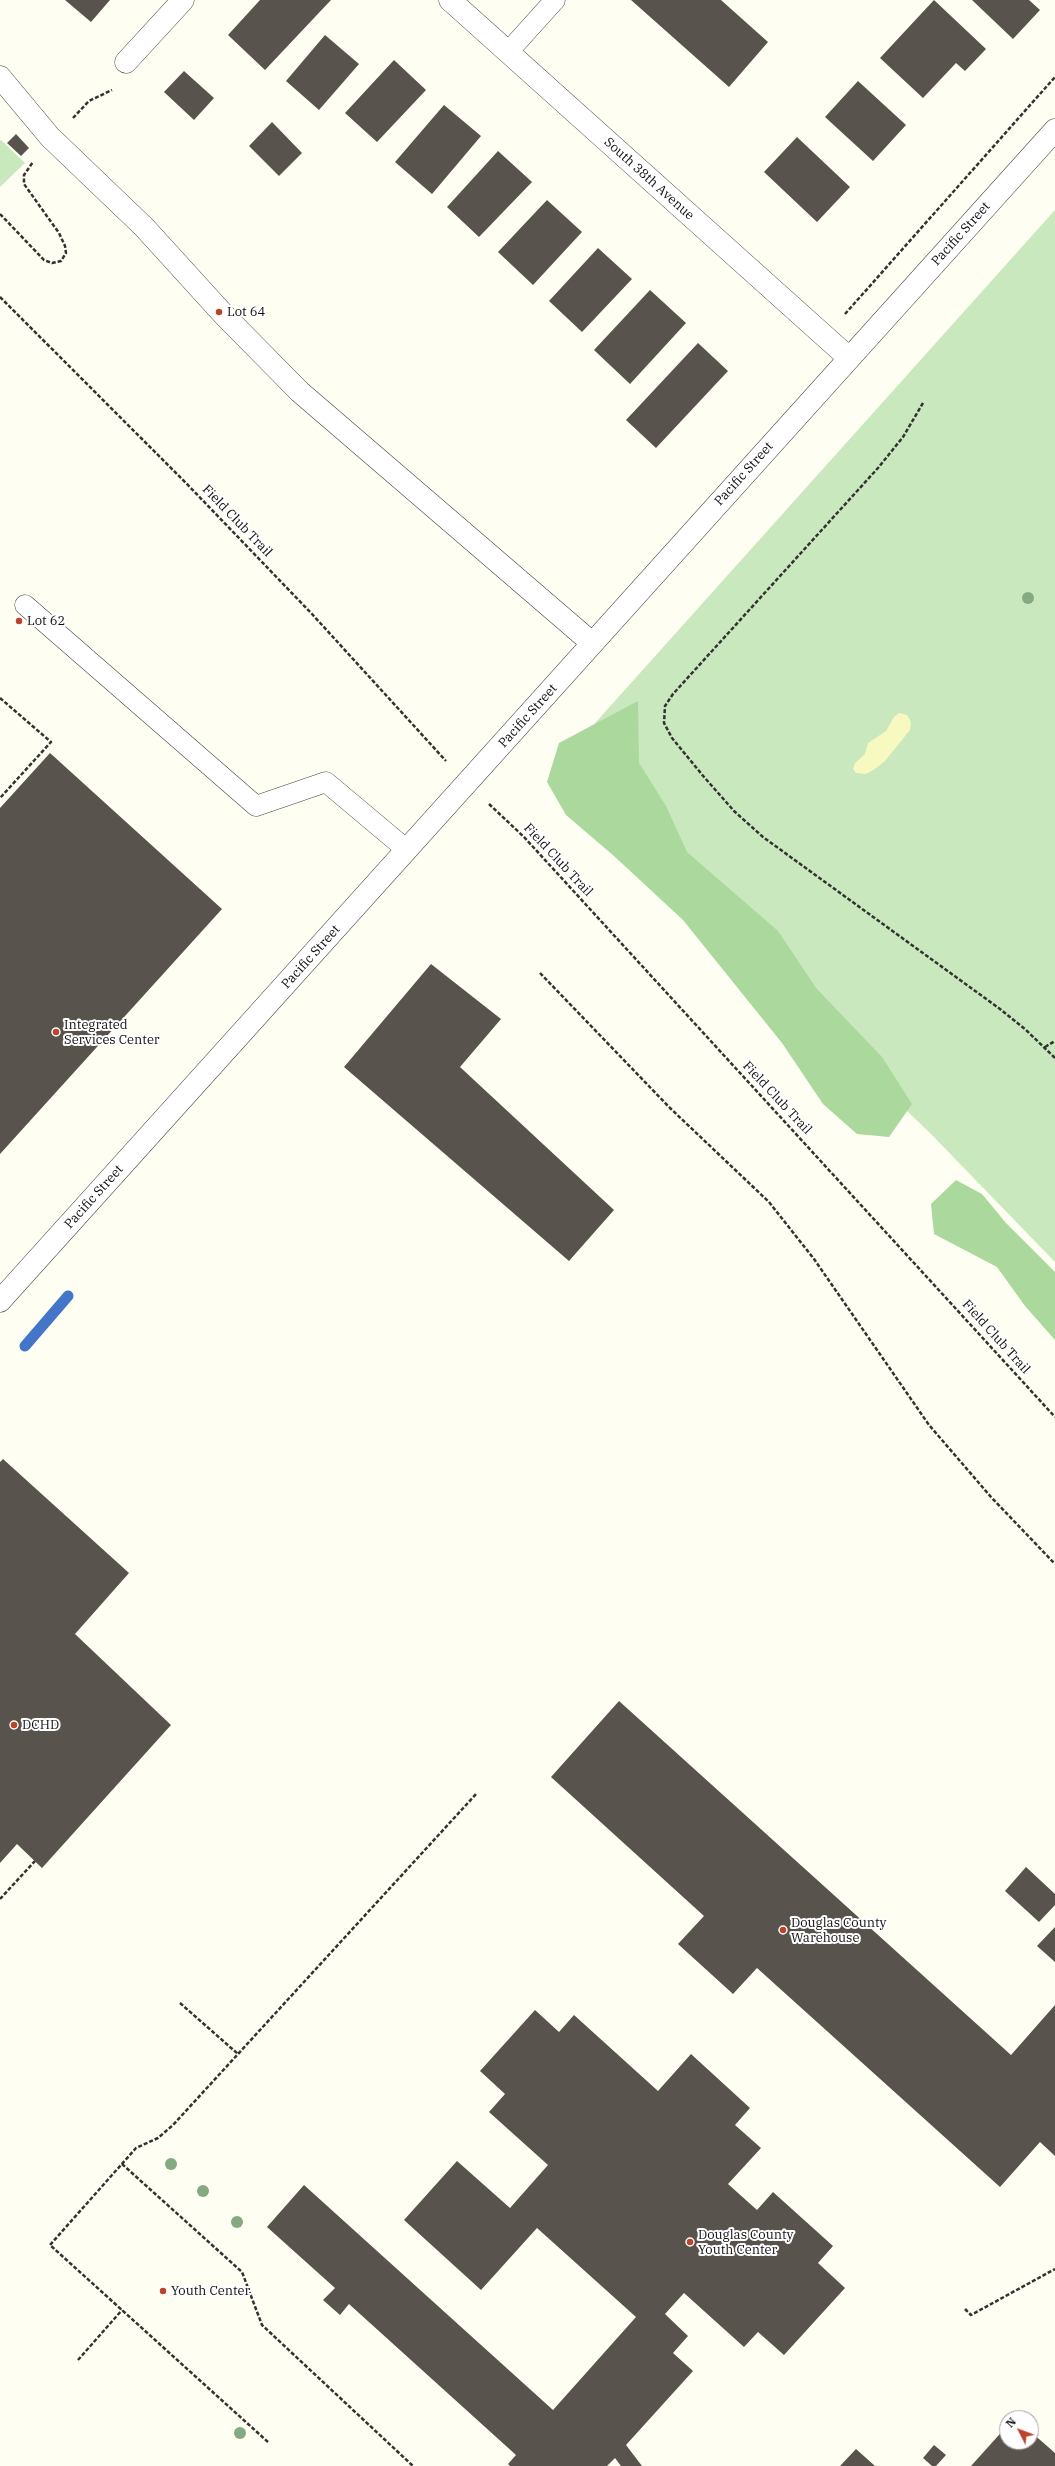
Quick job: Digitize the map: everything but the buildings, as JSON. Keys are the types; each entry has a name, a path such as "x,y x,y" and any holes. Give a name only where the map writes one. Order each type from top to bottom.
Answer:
{"street":[{"path":"126,62 183,0"},
{"name":"South 38th Avenue","path":"450,0 848,358"},
{"path":"0,77 50,137 144,227 225,316 300,392 592,644"},
{"name":"Pacific Street","path":"0,1301 1055,130"}],"lane":[{"path":"508,52 555,0"},
{"path":"25,605 256,806 326,782 407,850"}],"path":[{"path":"825,336 1055,77"},
{"path":"70,121 93,98 116,90"},
{"path":"0,214 44,260 52,263 61,261 66,253 66,246 24,184 24,176 38,157"},
{"name":"Field Club Trail","path":"0,297 186,483 296,597 451,766"},
{"path":"923,403 903,437 878,468 673,694 665,706 664,723 672,738 704,777 734,811 763,837 1000,1008 1045,1047 1055,1058"},
{"path":"0,698 51,742 0,798"},
{"name":"Field Club Trail","path":"486,801 524,837 1055,1416"},
{"path":"540,973 670,1108 769,1202 814,1259 929,1426 991,1497 1055,1564"},
{"path":"1045,1047 1055,1041"},
{"path":"268,2442 50,2245 136,2148 158,2138 173,2125 477,1793"},
{"path":"0,1900 35,1861"},
{"path":"180,2003 238,2054"},
{"path":"122,2164 242,2272 262,2325 413,2466"},
{"path":"965,2309 972,2315 1055,2269"},
{"path":"78,2360 122,2310"}],"shaded area":[{"path":"1,140 25,163 0,187 0,141"},
{"path":"1055,210 1055,1262 932,1135 553,770"},
{"path":"638,701 639,763 666,806 687,852 778,931 816,988 882,1057 912,1104 889,1137 857,1134 823,1104 782,1043 683,920 614,856 566,815 547,782 559,743"},
{"path":"956,1180 982,1194 1006,1223 1055,1272 1055,1340 1025,1306 997,1267 934,1234 931,1204"}],"sand":[{"path":"899,713 907,715 911,722 910,730 885,761 875,769 866,774 856,773 853,769 855,763 865,754 868,743 886,731 894,717"}],"waterway":[{"path":"25,1346 68,1296"}],"place":[{"name":"Lot 64","path":"219,312"},
{"name":"Lot 62","path":"19,621"},
{"name":"Integrated Services Center","path":"56,1032"},
{"name":"DCHD","path":"14,1725"},
{"name":"Douglas County Warehouse","path":"783,1930"},
{"name":"Douglas County Youth Center","path":"690,2242"},
{"name":"Youth Center","path":"163,2291"}]}
